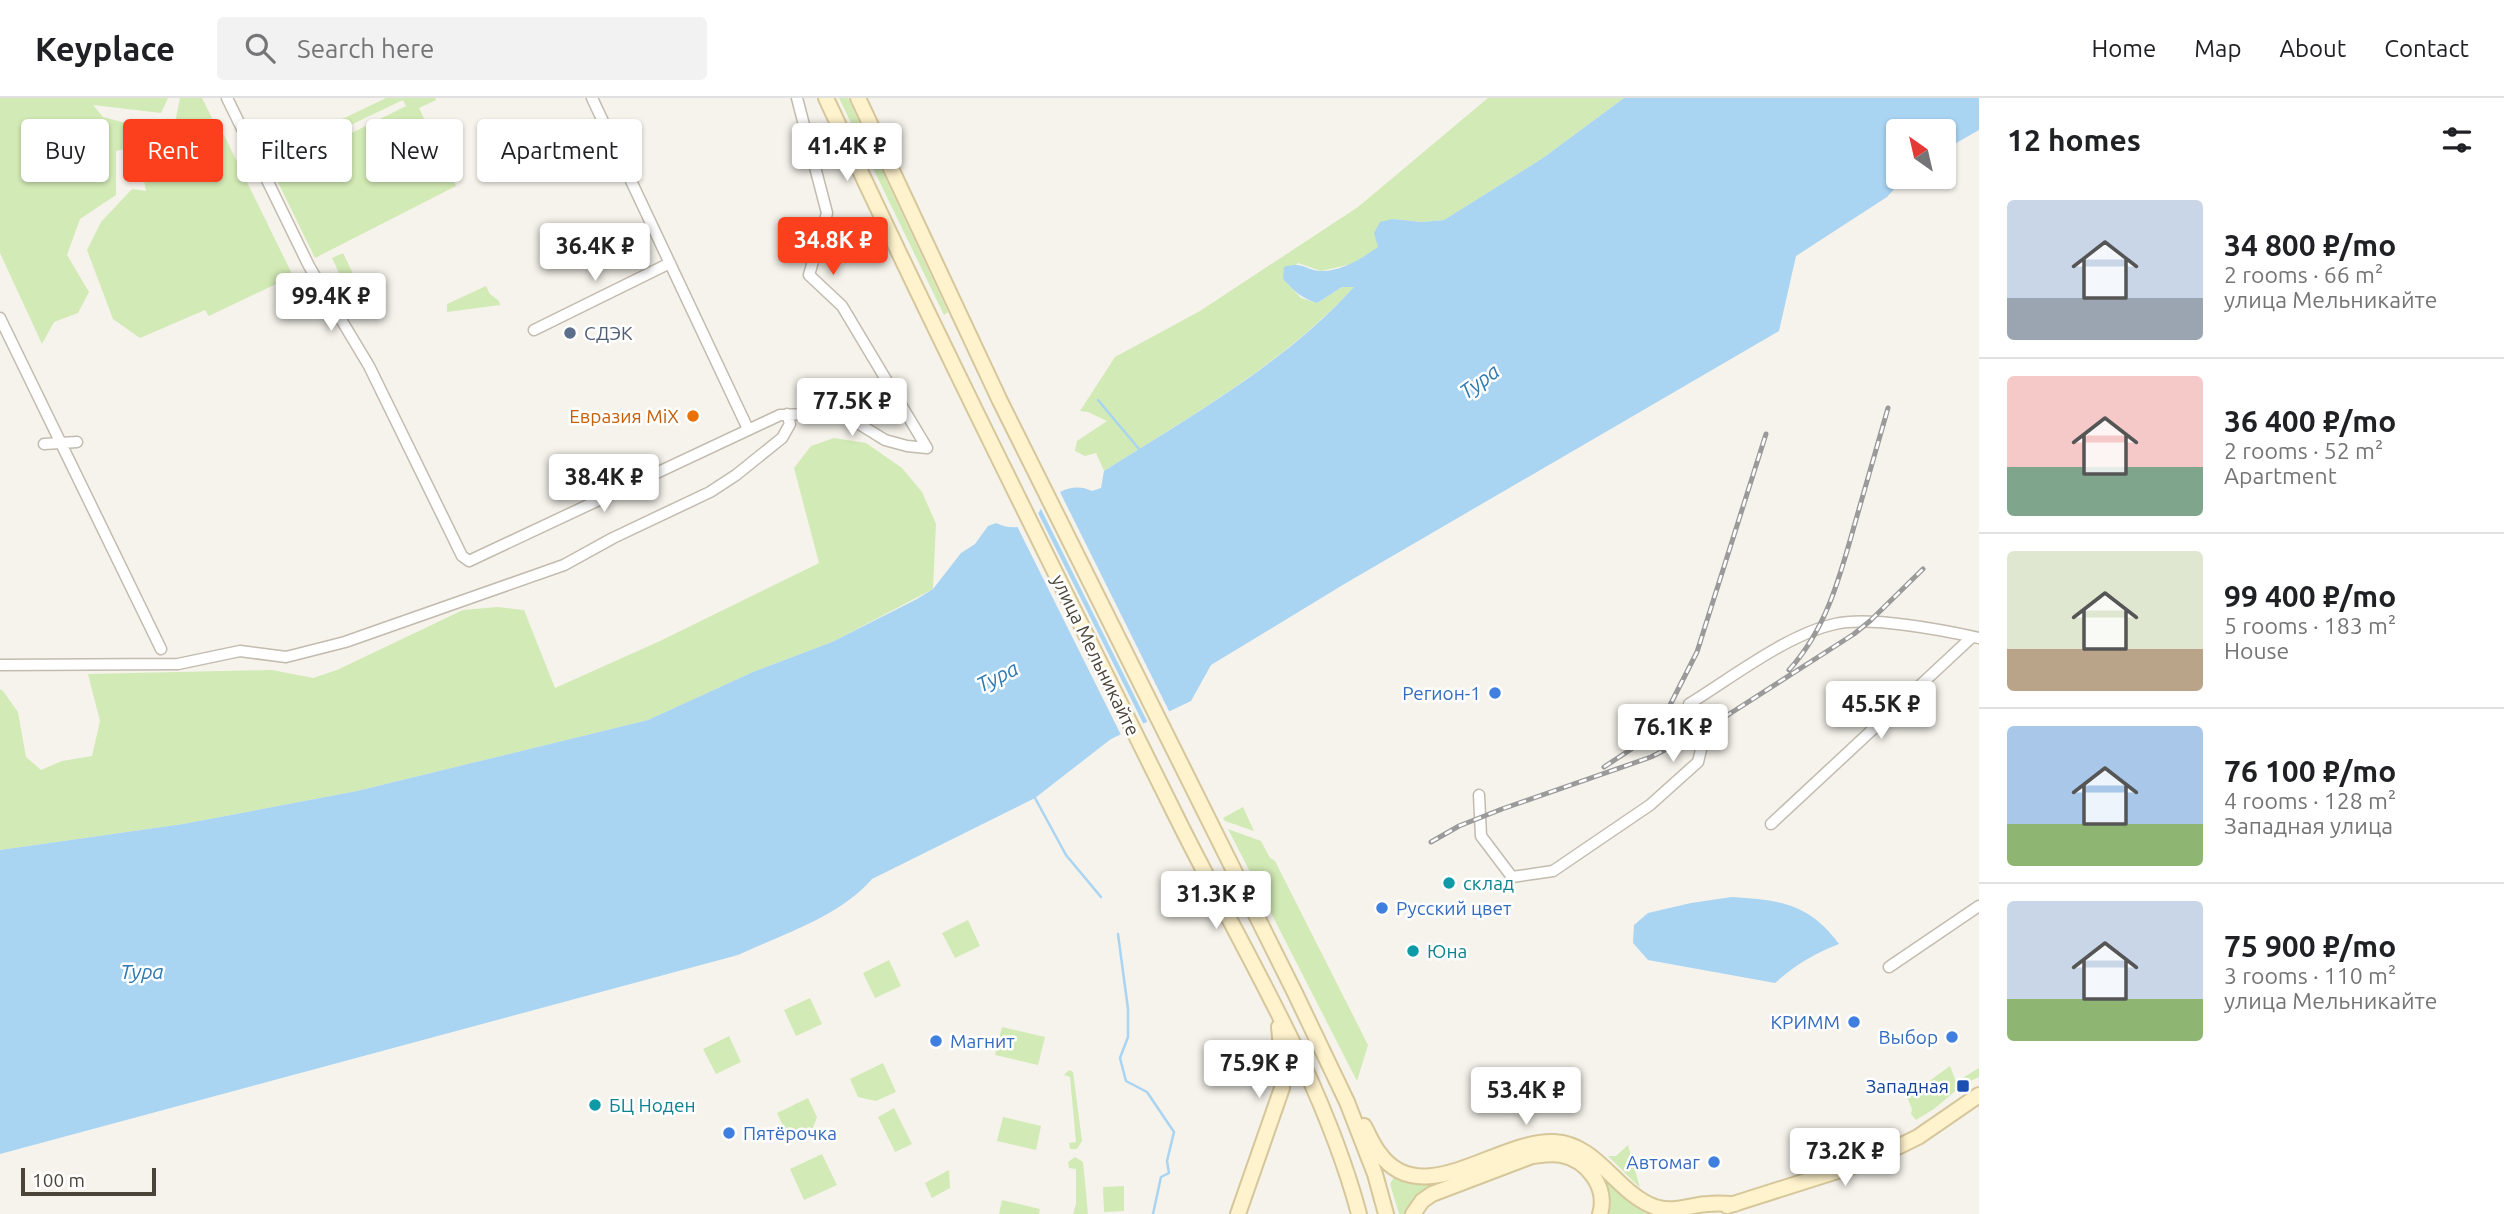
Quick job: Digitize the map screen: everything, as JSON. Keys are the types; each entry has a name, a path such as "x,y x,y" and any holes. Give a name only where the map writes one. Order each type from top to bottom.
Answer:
{"main road":[{"name":"улица Мельникайте","path":"825,98 976,414 1185,835 1277,1012 1328,1120 1359,1214"},
{"name":"улица Мельникайте","path":"858,98 1000,401 1347,1102 1375,1174 1386,1214"},
{"path":"1238,1214 1282,1088 1283,1068 1277,1012"},
{"path":"1699,1214 1869,1161 1918,1137 1979,1095"},
{"path":"1347,1102 1364,1125 1379,1154 1394,1169 1409,1176 1423,1178 1451,1172 1540,1142 1558,1142 1571,1144 1586,1152 1629,1192 1658,1208 1670,1210 1708,1204 1735,1204"},
{"path":"1413,1214 1422,1201 1432,1194 1532,1156 1548,1154 1576,1160 1589,1170 1598,1182 1602,1196 1600,1214"},
{"path":"1717,1214 1735,1204"}],"street":[{"path":"227,98 309,266 369,366 461,556 469,561 772,417 835,413 851,419 885,440 927,448 842,306 808,275 827,213 797,98"},
{"path":"592,98 748,429"},
{"path":"534,330 670,263"},
{"path":"0,318 161,649"},
{"path":"0,665 178,664 240,651 286,657 345,642 555,568 688,503 736,475 782,438 790,424 787,414"},
{"path":"44,444 77,442"},
{"path":"1479,796 1481,836 1511,877 1553,871 1650,805 1698,762 1706,729 1689,704 1789,642 1836,624 1870,621 1975,638"},
{"path":"1771,824 1975,638"},
{"path":"1889,967 1979,906"}],"green space":[{"path":"0,98 168,98 161,113 93,105 103,117 123,122 123,150 116,151 116,195 80,219 67,255 89,292 78,313 54,322 42,344 0,253"},
{"path":"180,98 202,98 212,119 176,119"},
{"path":"386,98 436,100 419,108 424,119 380,119 406,106 403,100 352,124 352,119 342,119"},
{"path":"839,98 848,98 948,312 944,315"},
{"path":"1488,98 1624,98 1543,158 1444,220 1422,222 1393,219 1379,247 1352,264 1321,271 1298,263 1283,279 1301,298 1317,303 1342,287 1355,286 1298,340 1236,387 1104,471 1096,453 1085,456 1075,451 1077,441 1107,421 1080,411 1115,357 1200,311 1358,207"},
{"path":"366,126 366,182 454,182 456,186 315,258 278,182 352,182 352,133"},
{"path":"224,135 237,162 237,182 247,182 293,276 209,316 205,310 140,338 113,319 87,250 101,222 132,189 146,191 144,182 223,182"},
{"path":"343,253 370,309 367,310 345,286 332,258"},
{"path":"486,286 500,305 447,312 447,304"},
{"path":"834,438 866,443 902,468 922,492 936,524 933,589 832,642 753,672 648,720 357,791 183,824 0,850 0,689 18,712 26,757 41,770 62,761 92,756 100,721 88,674 272,670 313,678 337,670 463,610 498,607 524,610 555,688 660,641 819,563 794,468 811,446"},
{"path":"1243,807 1254,831 1223,818"},
{"path":"1228,829 1261,841 1270,858 1275,861 1368,1045 1357,1081"},
{"path":"968,920 980,946 955,958 942,933"},
{"path":"889,960 901,986 875,998 863,973"},
{"path":"810,998 822,1024 796,1036 784,1010"},
{"path":"1002,1027 1045,1037 1038,1065 995,1055"},
{"path":"729,1036 741,1062 716,1074 703,1049"},
{"path":"883,1063 896,1092 876,1101 858,1097 850,1079"},
{"path":"1950,1066 1956,1082 1979,1068 1979,1077 1958,1085 1959,1088 1934,1109 1916,1120 1911,1114 1912,1109 1907,1097"},
{"path":"1069,1070 1073,1072 1082,1141 1077,1149 1070,1149 1069,1143 1076,1142 1070,1077 1064,1075"},
{"path":"808,1098 817,1117 811,1133 791,1143 777,1113"},
{"path":"894,1108 912,1144 895,1152 878,1117"},
{"path":"1003,1117 1041,1126 1036,1150 997,1141"},
{"path":"1628,1145 1640,1188 1608,1156 1616,1156"},
{"path":"822,1154 837,1185 804,1200 790,1169"},
{"path":"1075,1157 1083,1162 1088,1214 1073,1214 1076,1204 1076,1169 1069,1168 1068,1162"},
{"path":"949,1170 950,1188 932,1198 925,1183"},
{"path":"1600,1173 1628,1201 1648,1214 1607,1214 1609,1201"},
{"path":"1394,1177 1415,1185 1441,1181 1442,1184 1421,1195 1405,1214 1399,1214 1390,1184"},
{"path":"1124,1186 1124,1211 1104,1212 1103,1187"},
{"path":"1002,1200 1040,1209 1039,1214 999,1214"}],"water":[{"name":"Тура","path":"1624,98 1979,98 1979,130 1956,143 1956,119 1886,119 1886,189 1894,189 1887,197 1796,256 1779,331 1346,583 1211,665 1191,701 1111,739 1035,798 872,879 859,892 827,914 738,955 0,1154 0,850 183,824 357,791 648,720 753,672 832,642 933,589 961,553 975,544 988,526 996,523 1007,527 1023,526 1032,520 1046,502 1062,491 1080,488 1092,491 1101,488 1104,471 1267,365 1327,315 1354,287 1342,287 1317,303 1298,294 1283,279 1284,267 1296,265 1322,271 1345,266 1378,247 1374,233 1380,222 1393,219 1422,222 1444,220 1543,158"},
{"path":"1732,897 1792,906 1816,920 1839,944 1805,960 1775,983 1648,960 1633,943 1634,925 1648,913"}],"pier":[{"path":"1059,490 1171,715 1149,725 1039,505"},
{"path":"1036,509 1145,727 1122,737 1016,524 1025,522"}],"waterway":[{"path":"1098,400 1139,449"},
{"path":"1035,798 1066,855 1101,897"},
{"path":"1118,934 1128,1009 1128,1037 1120,1058 1126,1081 1147,1092 1174,1132 1167,1161 1169,1173 1161,1177 1153,1214"}],"railway":[{"path":"1789,670 1813,637 1831,601 1888,408"},
{"path":"1604,767 1639,744 1666,713 1697,652 1766,434"},
{"path":"1431,842 1459,826 1502,809 1651,757 1706,729 1854,634 1923,569"}],"place":[{"name":"СДЭК","path":"570,333"},
{"name":"Евразия MiX","path":"693,416"},
{"name":"Регион-1","path":"1495,693"},
{"name":"склад","path":"1449,883"},
{"name":"Русский цвет","path":"1382,908"},
{"name":"Юна","path":"1413,951"},
{"name":"КРИММ","path":"1854,1022"},
{"name":"Выбор","path":"1952,1037"},
{"name":"Магнит","path":"936,1041"},
{"name":"Западная","path":"1963,1086"},
{"name":"БЦ Ноден","path":"595,1105"},
{"name":"Пятёрочка","path":"729,1133"},
{"name":"Автомаг","path":"1714,1162"}]}
